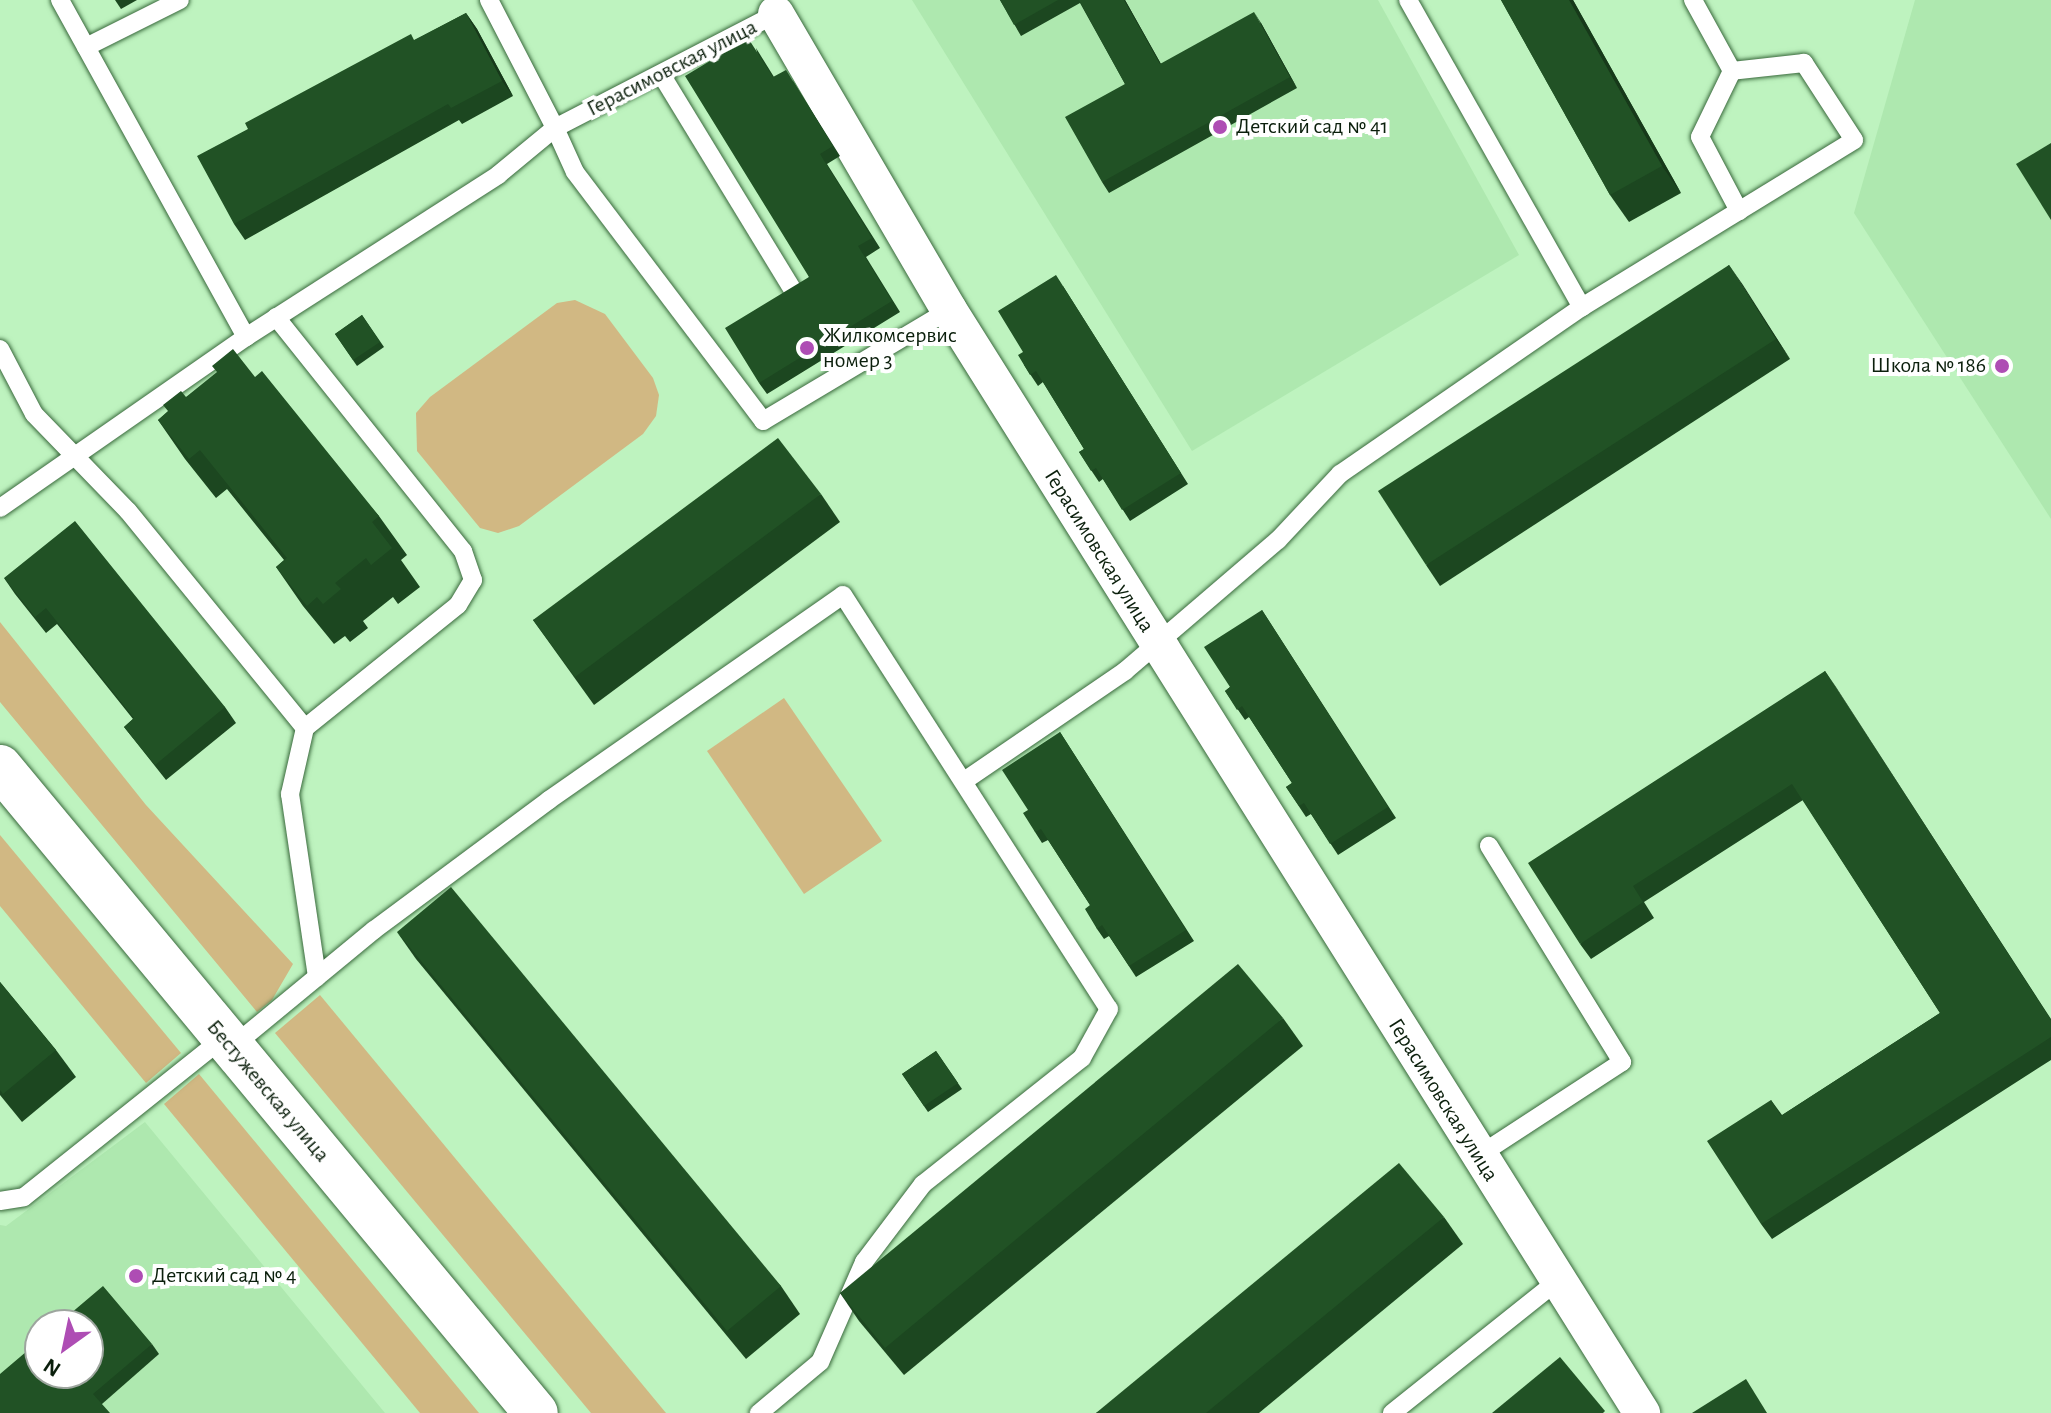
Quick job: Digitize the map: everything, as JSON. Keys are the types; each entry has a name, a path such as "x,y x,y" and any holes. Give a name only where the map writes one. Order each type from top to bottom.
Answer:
{"street":[{"name":"Герасимовская улица","path":"772,7 949,310 1556,1282 1642,1413"},
{"name":"Бестужевская улица","path":"0,767 536,1413"}],"lane":[{"path":"60,0 246,337"},
{"path":"86,47 180,0"},
{"path":"489,0 575,172 763,421 949,310"},
{"path":"1408,0 1582,307"},
{"path":"1693,0 1732,71"},
{"name":"Герасимовская улица","path":"0,508 72,454 246,337 498,175 555,128 661,74 772,7"},
{"path":"964,781 1125,671 1278,540 1340,474 1582,307 1854,140 1804,63 1732,71"},
{"path":"1732,71 1700,137 1739,211"},
{"path":"661,74 791,287"},
{"path":"276,317 463,551 473,580 458,605 305,728 290,794 317,977"},
{"path":"0,349 34,414 128,511 305,728"},
{"path":"0,1201 24,1197 549,800 843,595 1109,1009 1082,1058 923,1184 864,1262 820,1362 759,1413"},
{"path":"1478,1156 1622,1062 1489,846"},
{"path":"1392,1413 1556,1282"}],"shaded area":[{"name":"Детский сад № 41","path":"912,0 1378,0 1519,255 1192,451"},
{"name":"Школа № 186","path":"1915,0 2051,0 2051,519 1854,213"},
{"path":"575,300 605,314 653,378 659,395 656,416 643,434 519,526 498,533 480,528 417,451 416,413 430,397 557,303"},
{"path":"0,622 146,805 293,964 272,1000 257,1012 0,702"},
{"path":"784,698 882,841 804,894 707,751"},
{"path":"0,835 181,1053 146,1083 0,906"},
{"path":"320,995 666,1413 591,1413 275,1033"},
{"path":"199,1074 479,1413 420,1413 164,1104"},
{"name":"Детский сад № 4","path":"145,1122 385,1413 0,1413 0,1225 6,1226"}],"building":[{"path":"1000,0 1058,0 1014,25"},
{"path":"1079,0 1124,0 1160,64 1254,12 1290,77 1102,182 1065,117 1125,84"},
{"path":"1501,0 1569,0 1662,166 1610,195"},
{"path":"466,13 502,81 451,108 448,104 234,224 197,156 248,129 245,123 411,34 414,40"},
{"path":"748,38 773,77 786,70 833,146 820,154 872,238 858,246 892,301 759,383 725,328 809,277 685,76"},
{"path":"2051,143 2051,220 2016,164"},
{"path":"1729,265 1776,339 1426,565 1378,491"},
{"path":"1056,275 1181,473 1122,510 1096,468 1091,471 1079,452 1084,449 1036,371 1030,375 1018,355 1023,352 998,311"},
{"path":"362,315 380,342 353,360 335,334"},
{"path":"233,349 255,377 262,371 379,516 372,522 392,548 371,565 366,558 335,583 341,589 323,604 317,597 307,606 276,567 287,558 200,450 189,459 158,420 168,411 163,405 181,391 186,397 217,372 212,366"},
{"path":"778,438 821,494 575,677 533,620"},
{"path":"75,521 225,707 155,765 124,727 134,718 46,608 35,617 4,578"},
{"path":"1262,610 1388,807 1330,844 1304,803 1299,806 1286,787 1292,783 1242,706 1237,710 1225,691 1230,687 1204,647"},
{"path":"1825,671 2051,1020 2051,1037 1761,1224 1707,1141 1771,1100 1781,1116 1940,1013 1792,784 1633,886 1643,902 1580,944 1528,863"},
{"path":"1060,732 1186,930 1129,966 1102,925 1097,929 1085,909 1090,905 1041,829 1035,832 1023,813 1028,810 1002,770"},
{"path":"451,887 781,1286 727,1331 397,932"},
{"path":"1238,964 1283,1018 885,1348 840,1293"},
{"path":"0,982 56,1050 3,1094 0,1090"},
{"path":"936,1051 958,1083 924,1106 902,1074"},
{"path":"1399,1163 1444,1217 1206,1413 1096,1413"},
{"path":"103,1286 152,1344 104,1385 104,1309 76,1309"},
{"path":"24,1354 24,1389 99,1389 93,1394 110,1413 0,1413 0,1374"},
{"path":"1560,1357 1605,1411 1603,1413 1492,1413"},
{"path":"1746,1379 1767,1413 1692,1413"}],"place":[{"name":"Детский сад № 41","path":"1220,127"},
{"name":"Жилкомсервис номер 3","path":"807,348"},
{"name":"Школа № 186","path":"2002,366"},
{"name":"Детский сад № 4","path":"136,1276"}]}
